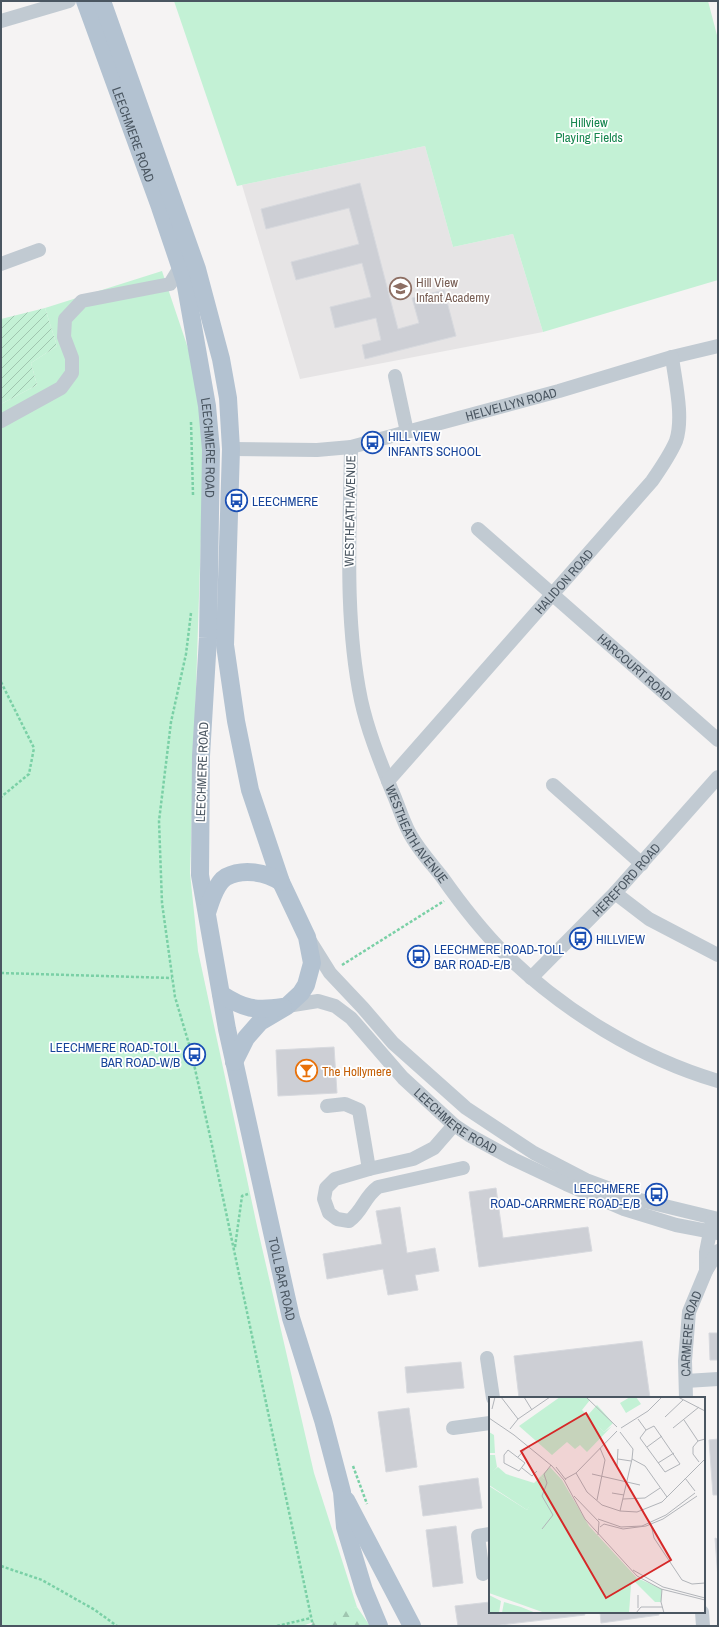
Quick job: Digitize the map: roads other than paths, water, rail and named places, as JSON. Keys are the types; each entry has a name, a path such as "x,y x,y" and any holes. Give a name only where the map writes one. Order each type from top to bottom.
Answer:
{"main road":[{"name":"LEECHMERE ROAD","path":"85,1 181,266 207,406 211,450 208,638 200,764 200,875 227,1029"},
{"name":"LEECHMERE ROAD","path":"102,1 197,269 221,359 228,403 231,449 225,644 236,721 250,790 281,882 307,937"},
{"path":"211,450 231,449"},
{"path":"206,914 215,890 225,878 247,872 271,876 281,882"},
{"path":"234,1062 246,1038 260,1022 287,1006 306,985 312,964 307,937"},
{"name":"LEECHMERE ROAD","path":"220,994 246,1008 266,1009 287,1006"},
{"name":"TOLL BAR ROAD","path":"227,1029 291,1318 323,1420 342,1492 345,1527 364,1590 379,1626"},
{"name":"TOLL BAR ROAD","path":"342,1492 412,1626"}],"street":[{"path":"1,21 69,1"},
{"path":"1,264 39,250"},
{"path":"1,421 61,388 72,373 72,358 64,337 66,319 82,301 170,284 181,266"},
{"name":"HELVELLYN ROAD","path":"231,449 317,450 351,447 559,391 672,357 718,346"},
{"name":"HALIDON ROAD","path":"388,781 652,481 667,459 676,439 679,417 672,357"},
{"path":"395,376 407,432"},
{"name":"WESTHEATH AVENUE","path":"351,447 350,614 354,656 361,700 374,747 410,833 454,894 494,942 531,978 592,1022 628,1044 669,1063 718,1081"},
{"name":"HARCOURT ROAD","path":"478,529 718,740"},
{"name":"HEREFORD ROAD","path":"531,978 616,893 718,777"},
{"path":"553,784 642,864"},
{"path":"616,893 649,919 718,955"},
{"name":"LEECHMERE ROAD","path":"307,937 330,973 393,1043 426,1074 466,1108 534,1153 586,1180 715,1226"},
{"name":"LEECHMERE ROAD","path":"287,1006 318,1001 335,1006 351,1018 403,1078 454,1125 469,1135 507,1155 566,1184 624,1209 676,1225 715,1226"},
{"path":"327,1106 346,1104 359,1110 369,1169"},
{"path":"454,1125 434,1148 414,1159 369,1169 335,1179 326,1188 324,1199 329,1213 336,1219 349,1221 357,1215 370,1193 378,1187 463,1168"},
{"name":"CARMERE ROAD","path":"706,1271 706,1257 715,1226"},
{"name":"CARMERE ROAD","path":"686,1397 689,1312 706,1271 718,1251"},
{"path":"487,1358 493,1397"},
{"path":"686,1381 718,1379"},
{"path":"453,1428 489,1423"},
{"path":"483,1574 478,1536 489,1534"},
{"path":"702,1613 703,1626"}],"place":[{"name":"Hill View Infant Academy","path":"401,289"},
{"name":"HILL VIEW INFANTS SCHOOL","path":"373,443"},
{"name":"LEECHMERE","path":"237,501"},
{"name":"HILLVIEW","path":"581,939"},
{"name":"LEECHMERE ROAD-TOLL BAR ROAD-E/B","path":"419,956"},
{"name":"LEECHMERE ROAD-TOLL BAR ROAD-W/B","path":"195,1054"},
{"name":"The Hollymere","path":"306,1071"},
{"name":"LEECHMERE ROAD-CARRMERE ROAD-E/B","path":"656,1195"}],"park label":[{"name":"Hillview Playing Fields","path":"589,130"}]}
